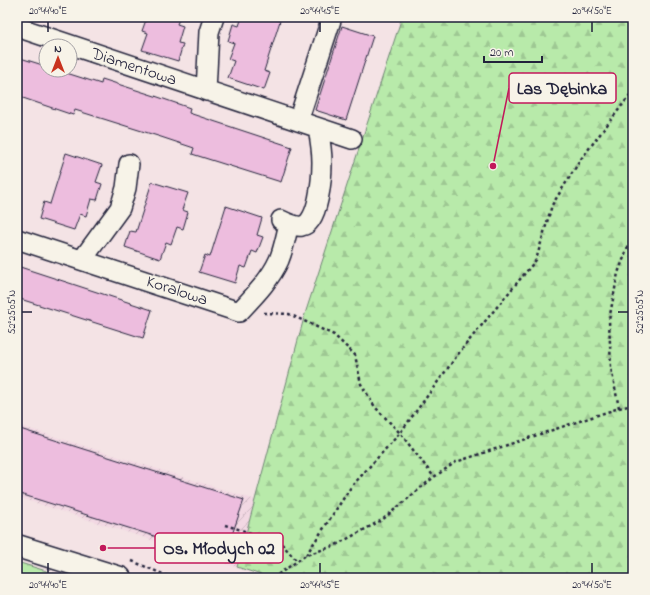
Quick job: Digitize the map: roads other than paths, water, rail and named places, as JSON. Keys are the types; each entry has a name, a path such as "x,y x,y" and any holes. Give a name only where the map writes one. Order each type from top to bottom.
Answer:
{"main road":[{"path":"17,546 117,578"}],"street":[{"path":"206,91 209,32 214,17"},
{"path":"298,121 332,17"},
{"name":"Diamentowa","path":"17,27 352,139"},
{"name":"Koralowa","path":"17,239 239,312 269,278 279,260 285,222 297,226 303,226 310,221 314,212 319,192 322,161 318,128"},
{"path":"82,260 120,208 126,188 129,164"}],"place":[{"name":"Las Dębinka","path":"493,166"},
{"name":"Os. Młodych 02","path":"103,548"}]}
